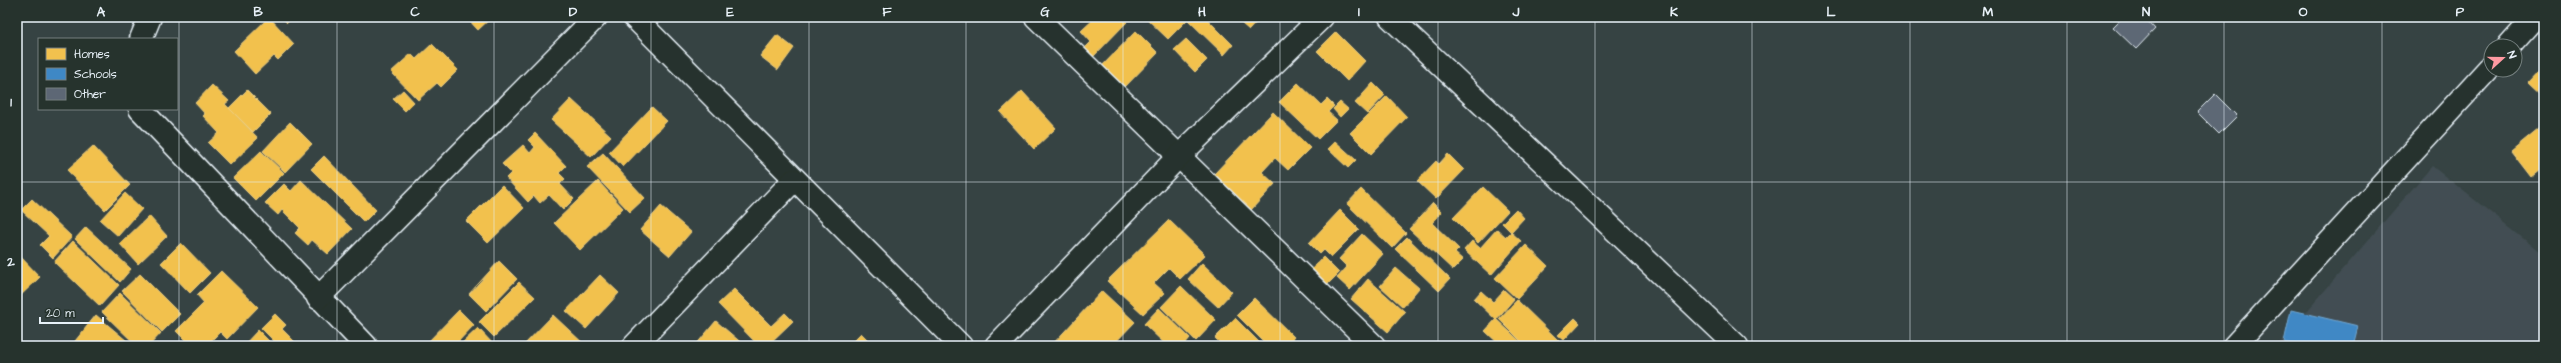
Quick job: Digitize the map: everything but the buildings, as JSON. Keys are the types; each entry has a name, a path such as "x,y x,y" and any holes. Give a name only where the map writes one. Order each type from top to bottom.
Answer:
{"street":[{"path":"141,38 150,17"},
{"path":"318,298 596,17"},
{"path":"634,17 794,180 961,346"},
{"path":"1036,17 1178,157 1374,346"},
{"path":"996,346 1178,157 1322,17"},
{"path":"1390,17 1737,346"},
{"path":"2516,38 2535,17"},
{"path":"2234,346 2483,75"},
{"path":"141,110 318,298 366,346"},
{"path":"634,346 794,180"}],"shaded area":[{"path":"2432,166 2544,255 2544,346 2277,346"}]}
